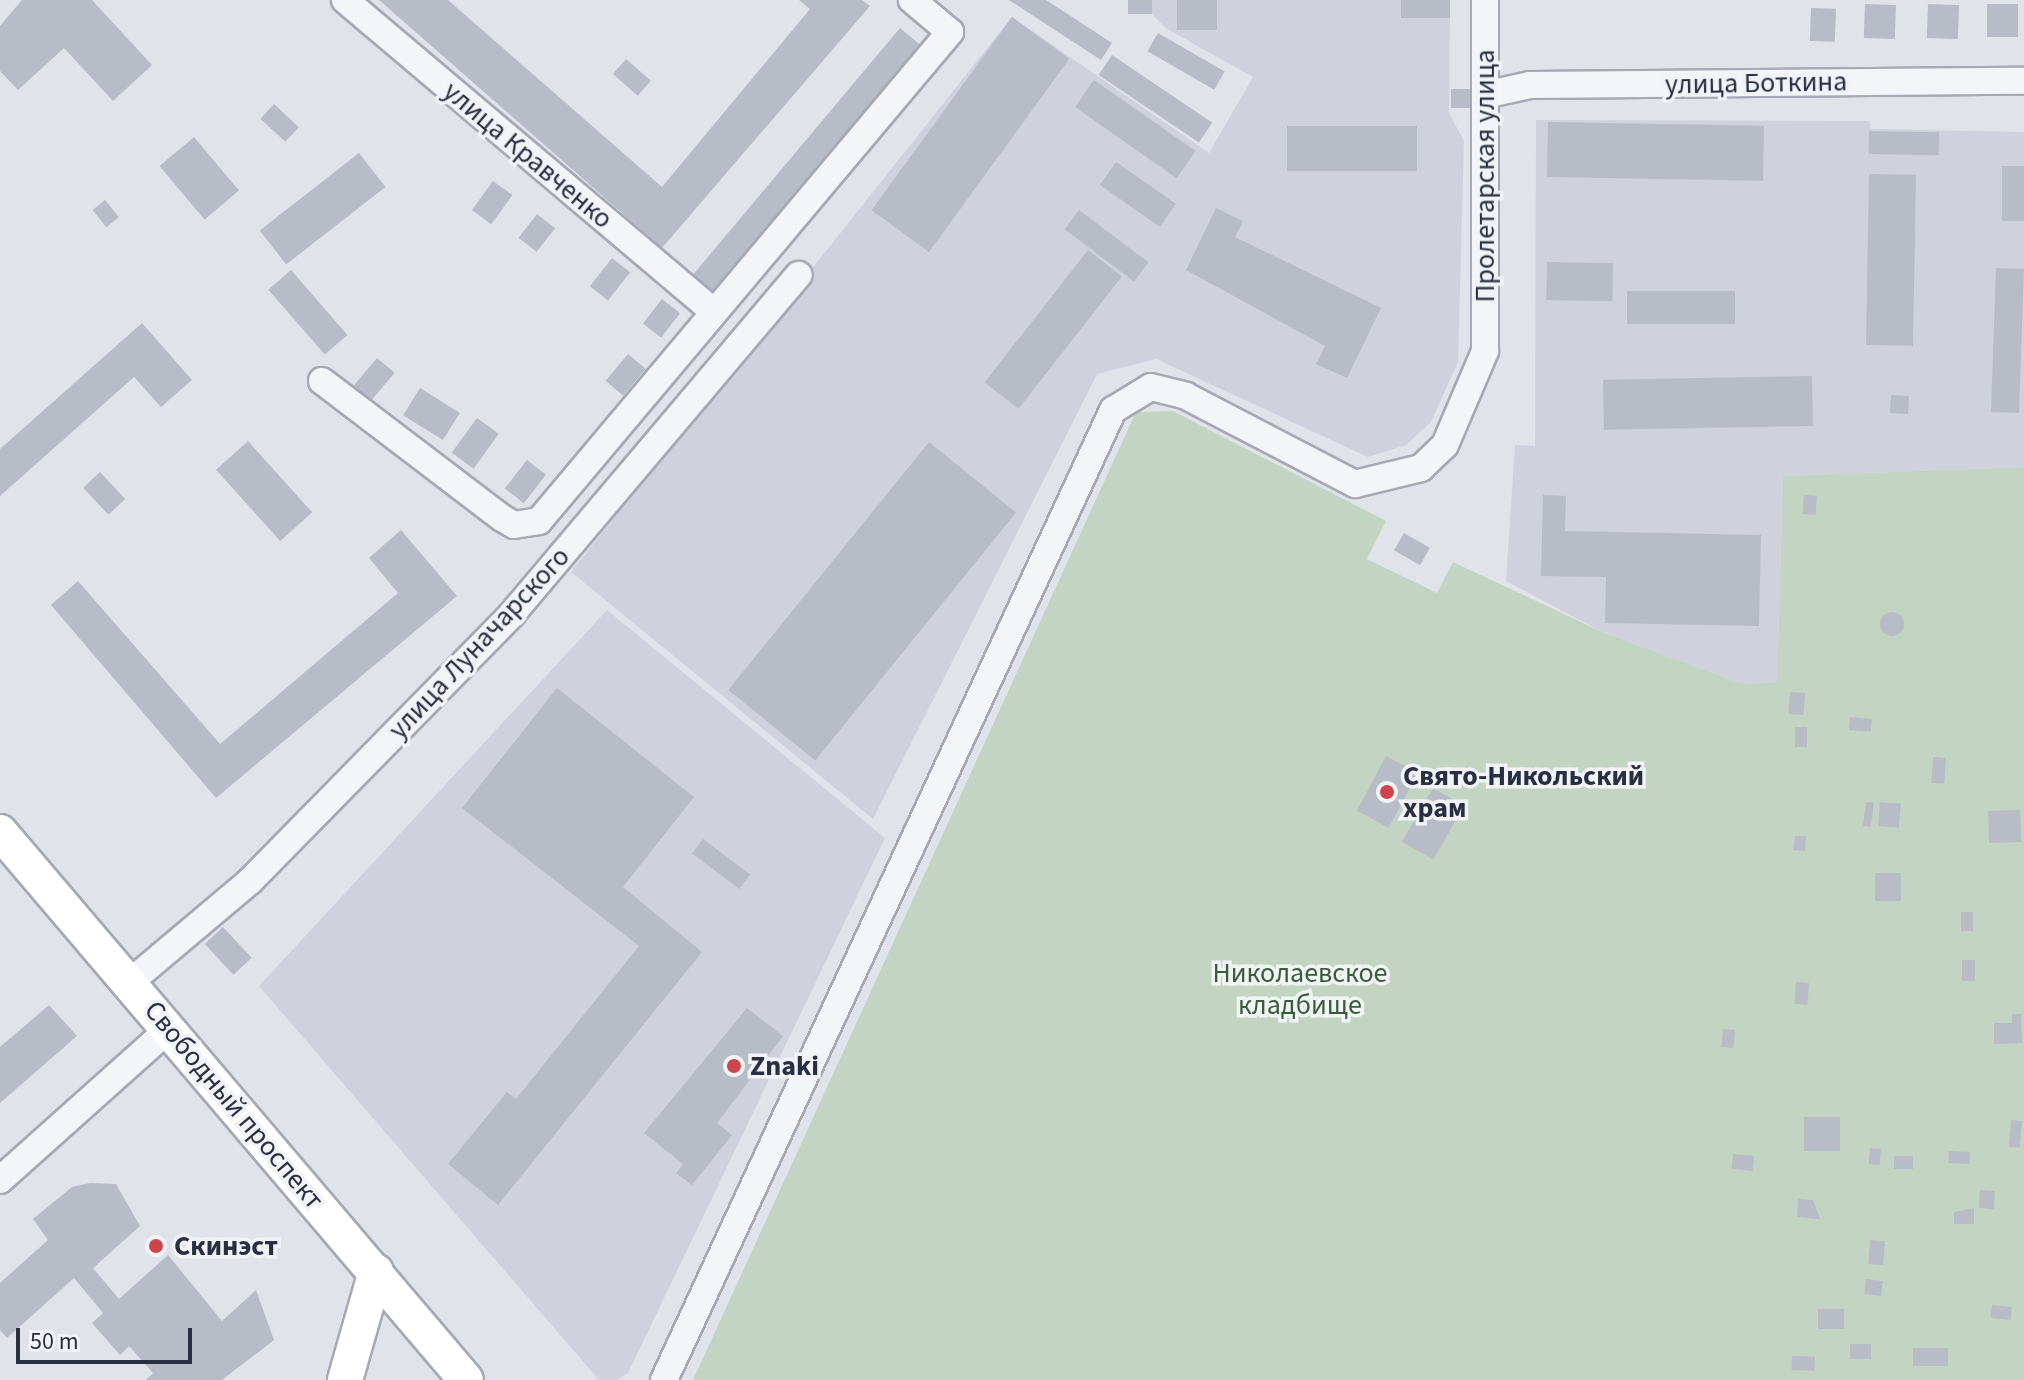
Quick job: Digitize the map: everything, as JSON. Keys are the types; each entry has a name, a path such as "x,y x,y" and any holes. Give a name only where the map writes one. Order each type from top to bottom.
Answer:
{"main road":[{"name":"Свободный проспект","path":"0,832 466,1380"},
{"path":"345,1380 376,1271"}],"street":[{"name":"улица Кравченко","path":"345,0 712,310"},
{"name":"улица Луначарского","path":"322,381 502,518 514,525 539,521 712,310 950,32 912,0"},
{"name":"Пролетарская улица","path":"664,1380 1113,410 1151,387 1186,396 1355,484 1383,483 1421,468 1445,445 1485,351 1489,94 1485,0"},
{"name":"улица Боткина","path":"1489,94 1530,85 2024,81"},
{"name":"улица Луначарского","path":"129,983 250,881 512,614 798,275"},
{"path":"0,1180 169,1029"}],"shaded area":[{"path":"1152,0 1450,0 1449,113 1464,141 1458,362 1431,422 1406,445 1368,457 1156,359 1097,374 873,819 571,572 1012,17 1209,153 1253,77 1167,29 1152,14"},
{"path":"1536,120 1870,121 1870,129 2024,132 2024,467 1783,476 1777,682 1741,684 1602,632 1506,581 1515,445 1535,446"},
{"path":"607,610 885,838 628,1373 617,1380 599,1380 259,986"}],"green space":[{"name":"Николаевское кладбище","path":"1173,411 1386,521 1367,559 1437,593 1453,562 1602,632 1742,684 1777,682 1783,476 2024,467 2024,1380 693,1380 1136,412"}],"building":[{"path":"22,0 92,0 152,65 113,101 64,48 18,90 0,71 0,26"},
{"path":"379,0 448,0 662,187 810,9 799,0 862,0 870,6 662,248"},
{"path":"1009,0 1046,0 1112,43 1101,60"},
{"path":"1128,0 1152,0 1152,14 1128,14"},
{"path":"1177,0 1217,0 1217,30 1177,30"},
{"path":"1401,0 1450,0 1450,18 1401,18"},
{"path":"1865,4 1896,5 1895,39 1864,38"},
{"path":"1928,4 1959,5 1958,39 1927,38"},
{"path":"1987,4 2018,4 2018,37 1987,37"},
{"path":"1811,8 1836,9 1835,42 1810,41"},
{"path":"1012,17 1069,59 929,252 872,210"},
{"path":"900,28 920,45 711,294 691,277"},
{"path":"1158,33 1225,72 1214,90 1148,51"},
{"path":"1112,55 1212,123 1199,143 1099,75"},
{"path":"626,59 651,81 638,96 613,74"},
{"path":"1094,80 1196,151 1177,178 1075,107"},
{"path":"1451,89 1470,89 1470,108 1451,108"},
{"path":"274,104 299,127 285,142 260,119"},
{"path":"1548,122 1764,126 1763,181 1547,177"},
{"path":"1287,126 1417,126 1417,171 1287,171"},
{"path":"1869,131 1939,132 1939,155 1869,154"},
{"path":"194,137 239,191 205,220 160,166"},
{"path":"359,153 385,187 286,264 260,231"},
{"path":"1116,162 1176,204 1160,227 1100,185"},
{"path":"2002,166 2024,166 2024,221 2002,221"},
{"path":"1869,174 1916,175 1913,346 1866,345"},
{"path":"493,181 512,195 491,224 472,210"},
{"path":"105,200 119,217 106,227 93,210"},
{"path":"1216,208 1243,221 1235,237 1381,308 1347,378 1316,364 1325,346 1186,270"},
{"path":"1079,210 1148,262 1134,282 1065,229"},
{"path":"537,214 555,228 537,252 519,238"},
{"path":"1088,250 1122,276 1018,409 985,382"},
{"path":"612,258 630,272 608,301 590,286"},
{"path":"1547,262 1613,263 1612,301 1546,300"},
{"path":"1996,268 2024,269 2019,413 1991,412"},
{"path":"291,270 347,335 325,355 268,290"},
{"path":"1627,291 1735,291 1735,324 1627,324"},
{"path":"662,299 680,313 661,338 643,323"},
{"path":"142,323 192,380 161,407 134,377 0,496 0,449"},
{"path":"628,354 646,369 623,396 606,381"},
{"path":"377,358 395,373 371,400 354,386"},
{"path":"1812,376 1813,426 1604,430 1603,380"},
{"path":"420,388 460,413 443,440 403,415"},
{"path":"1891,395 1909,396 1908,414 1890,413"},
{"path":"477,418 499,434 474,469 452,453"},
{"path":"248,441 312,512 280,541 216,470"},
{"path":"929,442 1016,512 815,760 728,690"},
{"path":"527,460 546,475 524,503 505,488"},
{"path":"100,472 125,499 108,515 83,488"},
{"path":"1543,495 1566,496 1565,531 1761,535 1759,626 1605,623 1606,577 1541,576"},
{"path":"1804,495 1817,496 1816,515 1803,514"},
{"path":"401,530 457,596 216,798 51,605 78,581 220,744 398,593 369,558"},
{"path":"1404,533 1430,548 1420,565 1394,550"},
{"path":"1892,612 1901,615 1904,624 1901,633 1892,636 1883,633 1880,624 1883,615"},
{"path":"557,688 694,797 623,887 702,952 498,1205 448,1164 507,1092 516,1099 639,946 462,808"},
{"path":"1790,692 1805,693 1803,715 1788,714"},
{"path":"1850,717 1872,719 1871,732 1849,730"},
{"path":"1795,727 1807,727 1807,747 1795,747"},
{"name":"Свято-Никольский храм","path":"1386,756 1418,773 1389,828 1357,811"},
{"path":"1933,757 1946,758 1944,784 1931,783"},
{"path":"1433,788 1464,806 1433,860 1402,842"},
{"path":"1866,802 1874,803 1871,827 1863,826"},
{"path":"1880,802 1901,804 1899,828 1878,826"},
{"path":"2020,810 2021,842 1989,843 1988,811"},
{"path":"1795,836 1806,836 1805,851 1793,850"},
{"path":"703,839 750,875 739,889 692,853"},
{"path":"1875,873 1901,873 1901,901 1875,901"},
{"path":"1961,912 1973,912 1973,931 1961,931"},
{"path":"223,927 252,958 233,975 205,944"},
{"path":"1962,960 1975,960 1975,981 1962,981"},
{"path":"1796,982 1809,983 1807,1005 1794,1004"},
{"path":"49,1005 77,1036 0,1103 0,1047"},
{"path":"747,1008 783,1036 717,1123 732,1135 692,1185 676,1173 683,1164 644,1133"},
{"path":"2012,1014 2021,1014 2022,1043 1994,1044 1994,1023 2012,1023"},
{"path":"1723,1029 1735,1030 1733,1048 1721,1047"},
{"path":"1804,1117 1840,1117 1840,1151 1804,1151"},
{"path":"2011,1120 2022,1121 2020,1148 2009,1147"},
{"path":"1870,1148 1881,1149 1880,1165 1869,1164"},
{"path":"1949,1151 1970,1152 1969,1164 1948,1163"},
{"path":"1733,1154 1754,1156 1753,1171 1732,1169"},
{"path":"1894,1156 1913,1156 1913,1169 1894,1169"},
{"path":"90,1183 116,1184 140,1226 93,1268 119,1299 168,1255 222,1321 256,1290 274,1340 222,1380 146,1380 153,1373 129,1346 120,1355 92,1323 103,1313 74,1278 7,1338 0,1330 0,1283 48,1240 33,1219 72,1187"},
{"path":"1980,1190 1995,1191 1994,1209 1979,1208"},
{"path":"1798,1199 1813,1200 1820,1219 1797,1217"},
{"path":"1974,1208 1974,1224 1954,1224 1954,1212"},
{"path":"1870,1240 1885,1241 1883,1265 1868,1264"},
{"path":"1866,1279 1883,1281 1881,1296 1864,1294"},
{"path":"1992,1305 2012,1307 2011,1320 1991,1318"},
{"path":"1818,1309 1844,1309 1844,1329 1818,1329"},
{"path":"1850,1344 1871,1344 1871,1359 1850,1359"},
{"path":"1913,1348 1948,1348 1948,1366 1913,1366"},
{"path":"1792,1356 1815,1357 1814,1371 1792,1370"}],"place":[{"name":"Свято-Никольский храм","path":"1387,792"},
{"name":"Znaki","path":"734,1066"},
{"name":"Скинэст","path":"156,1246"}]}
